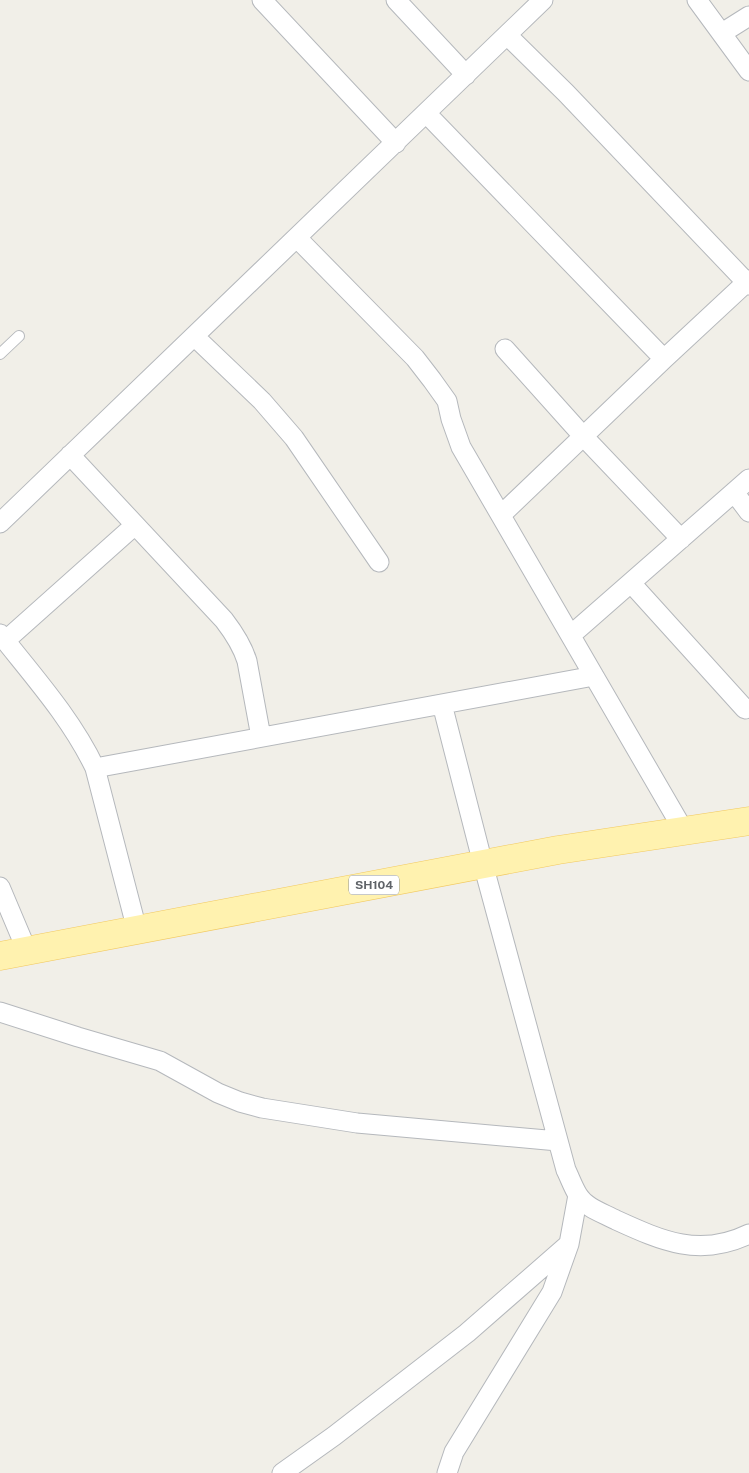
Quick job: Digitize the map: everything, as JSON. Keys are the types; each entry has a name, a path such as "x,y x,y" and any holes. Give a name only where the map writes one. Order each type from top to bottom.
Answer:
{"main road":[{"name":"SH104","path":"0,956 558,850 749,822"}],"street":[{"path":"262,0 396,143"},
{"path":"396,0 466,75"},
{"path":"0,523 543,0"},
{"path":"698,0 749,71"},
{"path":"722,33 749,16"},
{"path":"501,515 664,359 748,283 507,34"},
{"path":"426,113 664,359"},
{"path":"296,238 415,358 447,400 451,419 461,447 684,831"},
{"path":"194,336 262,401 294,438 379,562"},
{"path":"505,348 583,436 681,539"},
{"path":"70,455 224,620 244,649 261,737"},
{"path":"571,636 749,479"},
{"path":"734,492 749,512"},
{"path":"135,525 2,637 61,710 86,749 95,768 137,930"},
{"path":"631,582 745,709"},
{"path":"95,768 594,676"},
{"path":"442,704 483,864 566,1170 578,1195 590,1207 641,1231 676,1244 704,1246 733,1242 749,1234"},
{"path":"0,887 27,950"},
{"path":"0,1012 160,1061 218,1093 262,1108 357,1123 558,1141"},
{"path":"447,1473 454,1452 552,1292 570,1244 578,1195"},
{"path":"282,1473 342,1430 451,1346 570,1244"}],"lane":[{"path":"0,354 19,336"}]}
